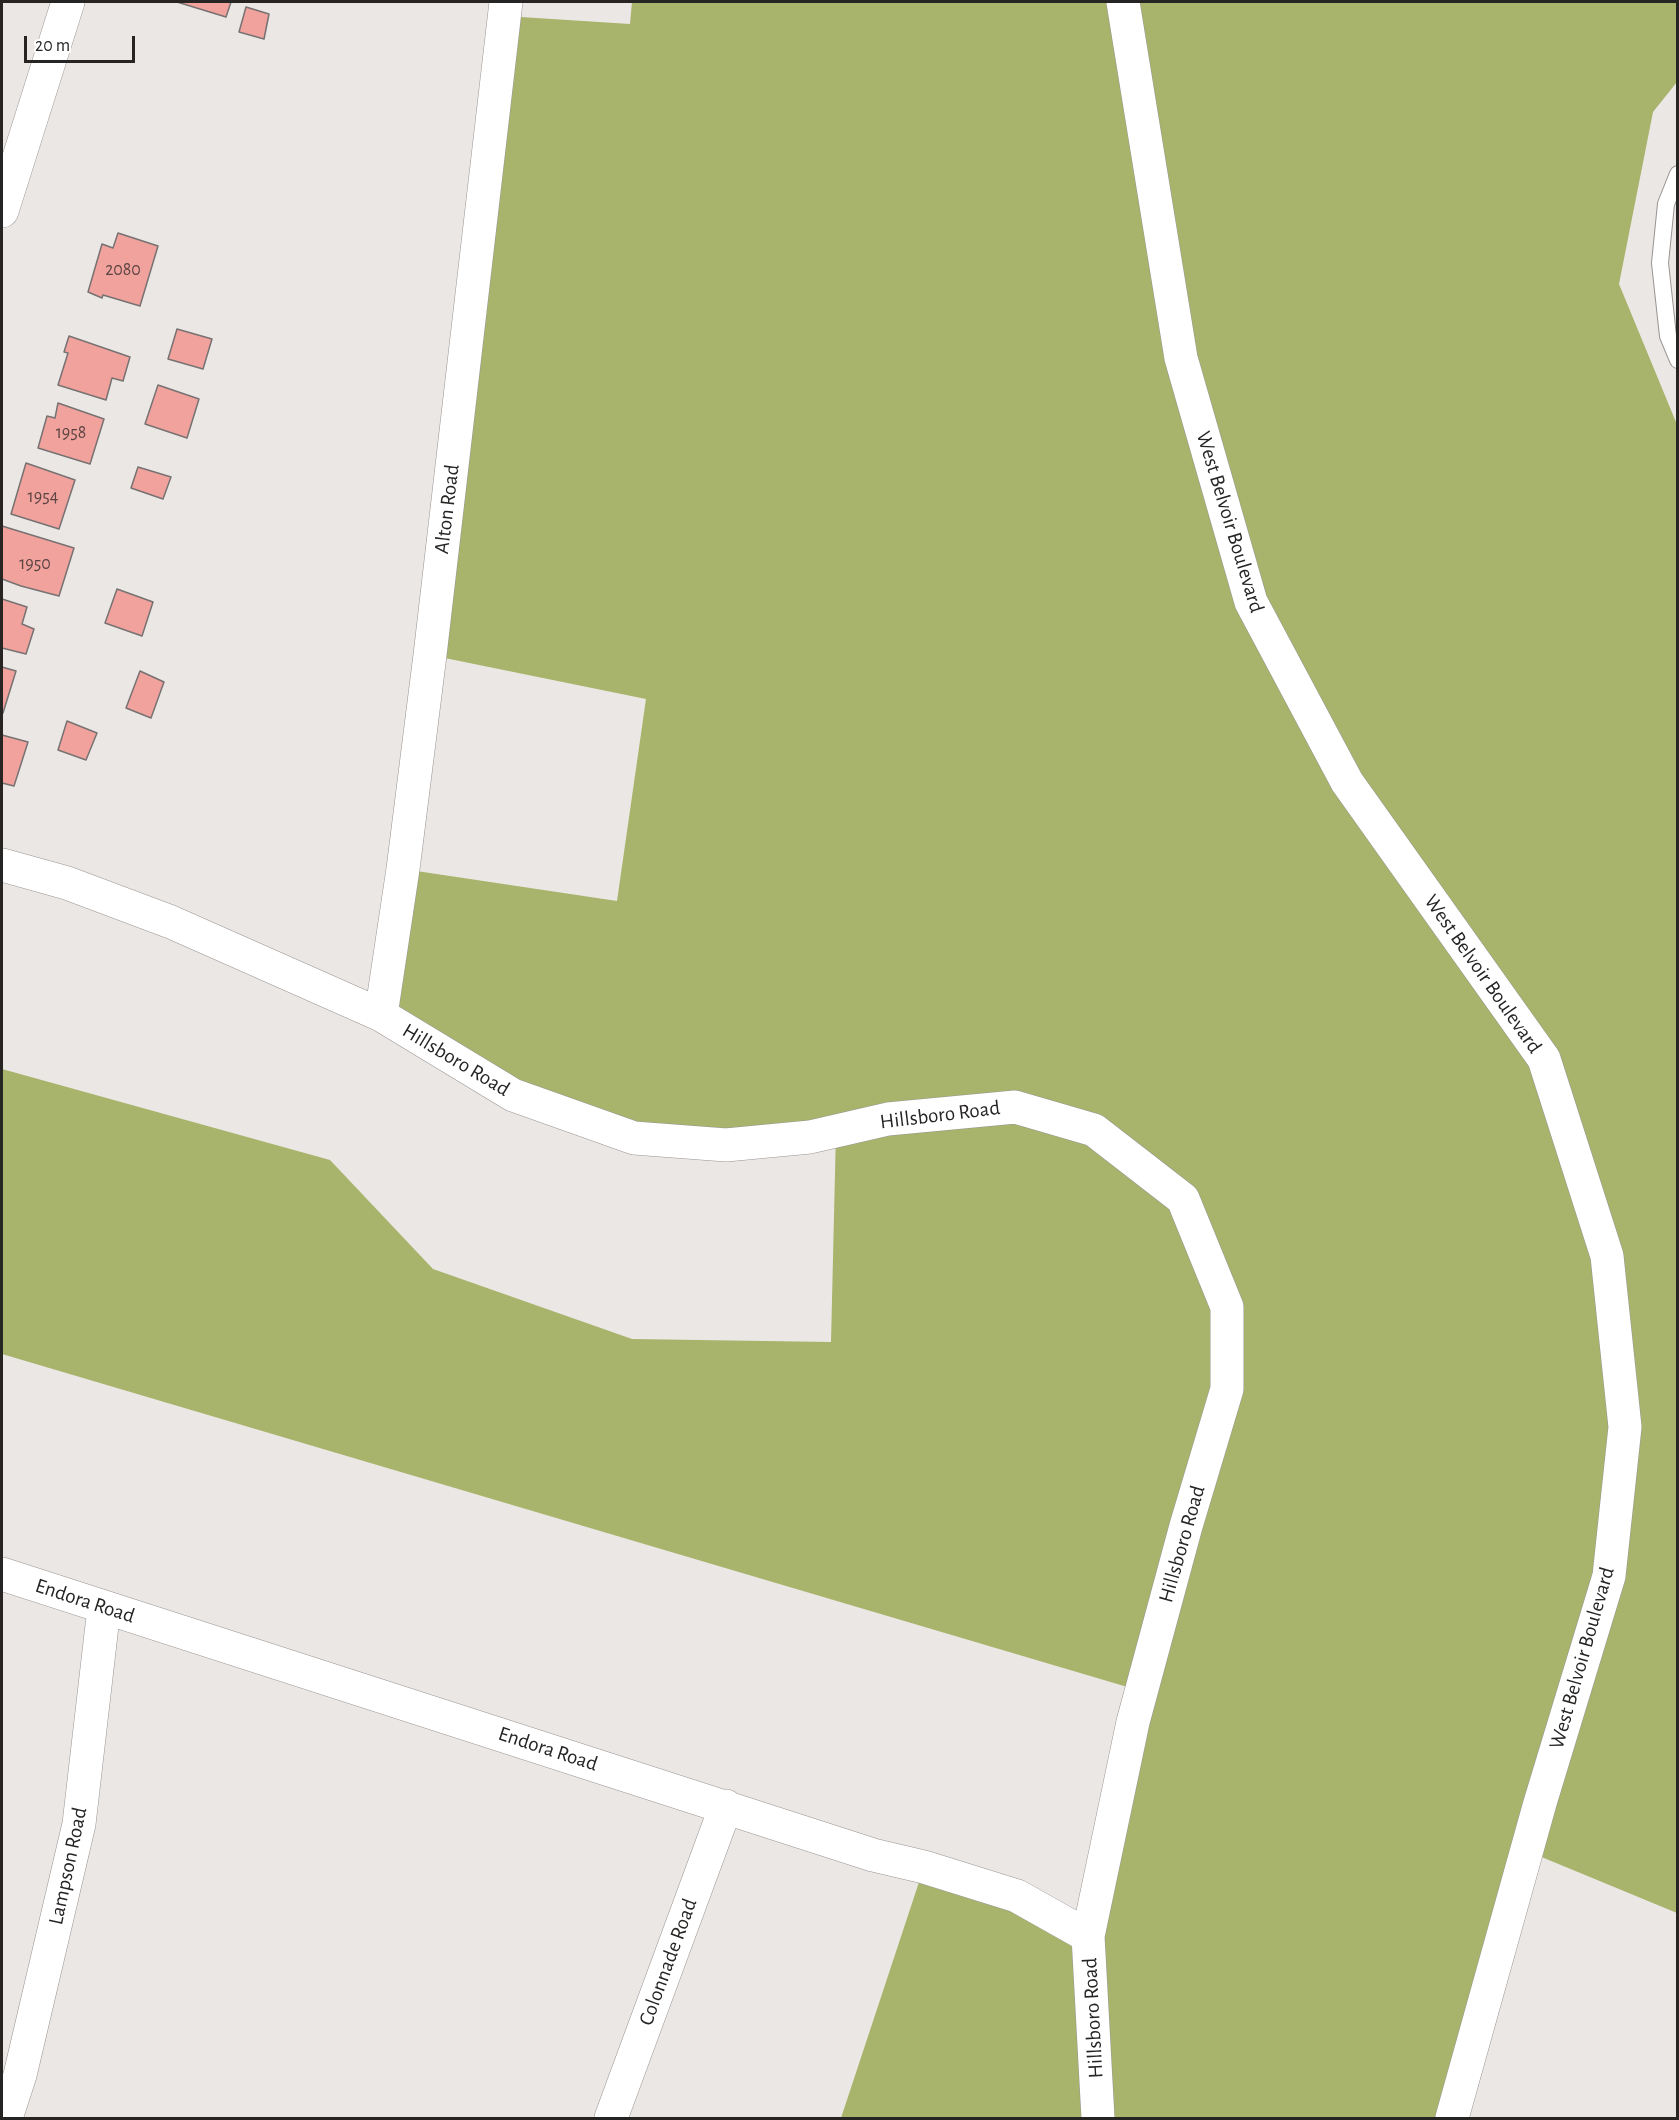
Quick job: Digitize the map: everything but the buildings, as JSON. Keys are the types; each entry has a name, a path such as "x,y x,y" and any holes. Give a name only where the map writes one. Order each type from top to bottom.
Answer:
{"street":[{"path":"2,211 68,2"},
{"name":"Alton Road","path":"381,1015 403,869 430,655 506,2"},
{"name":"West Belvoir Boulevard","path":"1123,2 1181,358 1251,602 1347,782 1544,1059 1607,1256 1625,1427 1609,1576 1539,1803 1452,2118"},
{"name":"Hillsboro Road","path":"2,865 67,883 171,922 381,1015 513,1095 634,1138 726,1145 810,1137 888,1119 1015,1107 1094,1130 1183,1199 1227,1307 1227,1389 1186,1526 1133,1722 1088,1936 1098,2118"},
{"name":"Endora Road","path":"2,1574 873,1855 924,1867 1017,1896 1088,1936"},
{"name":"Lampson Road","path":"6,2118 20,2075 79,1824 104,1608"},
{"name":"Colonnade Road","path":"611,2118 726,1806"}],"lane":[{"path":"1677,174 1666,204 1660,263 1668,336 1677,360"}],"green space":[{"path":"632,2 1677,2 1677,82 1653,112 1619,284 1678,427 1677,1913 1527,1851 1452,2118 841,2118 924,1867 1087,1936 1141,1691 2,1354 2,1069 330,1160 433,1269 632,1339 831,1342 836,1131 634,1138 381,1015 403,869 617,901 646,699 430,655 505,16 630,24"}]}
